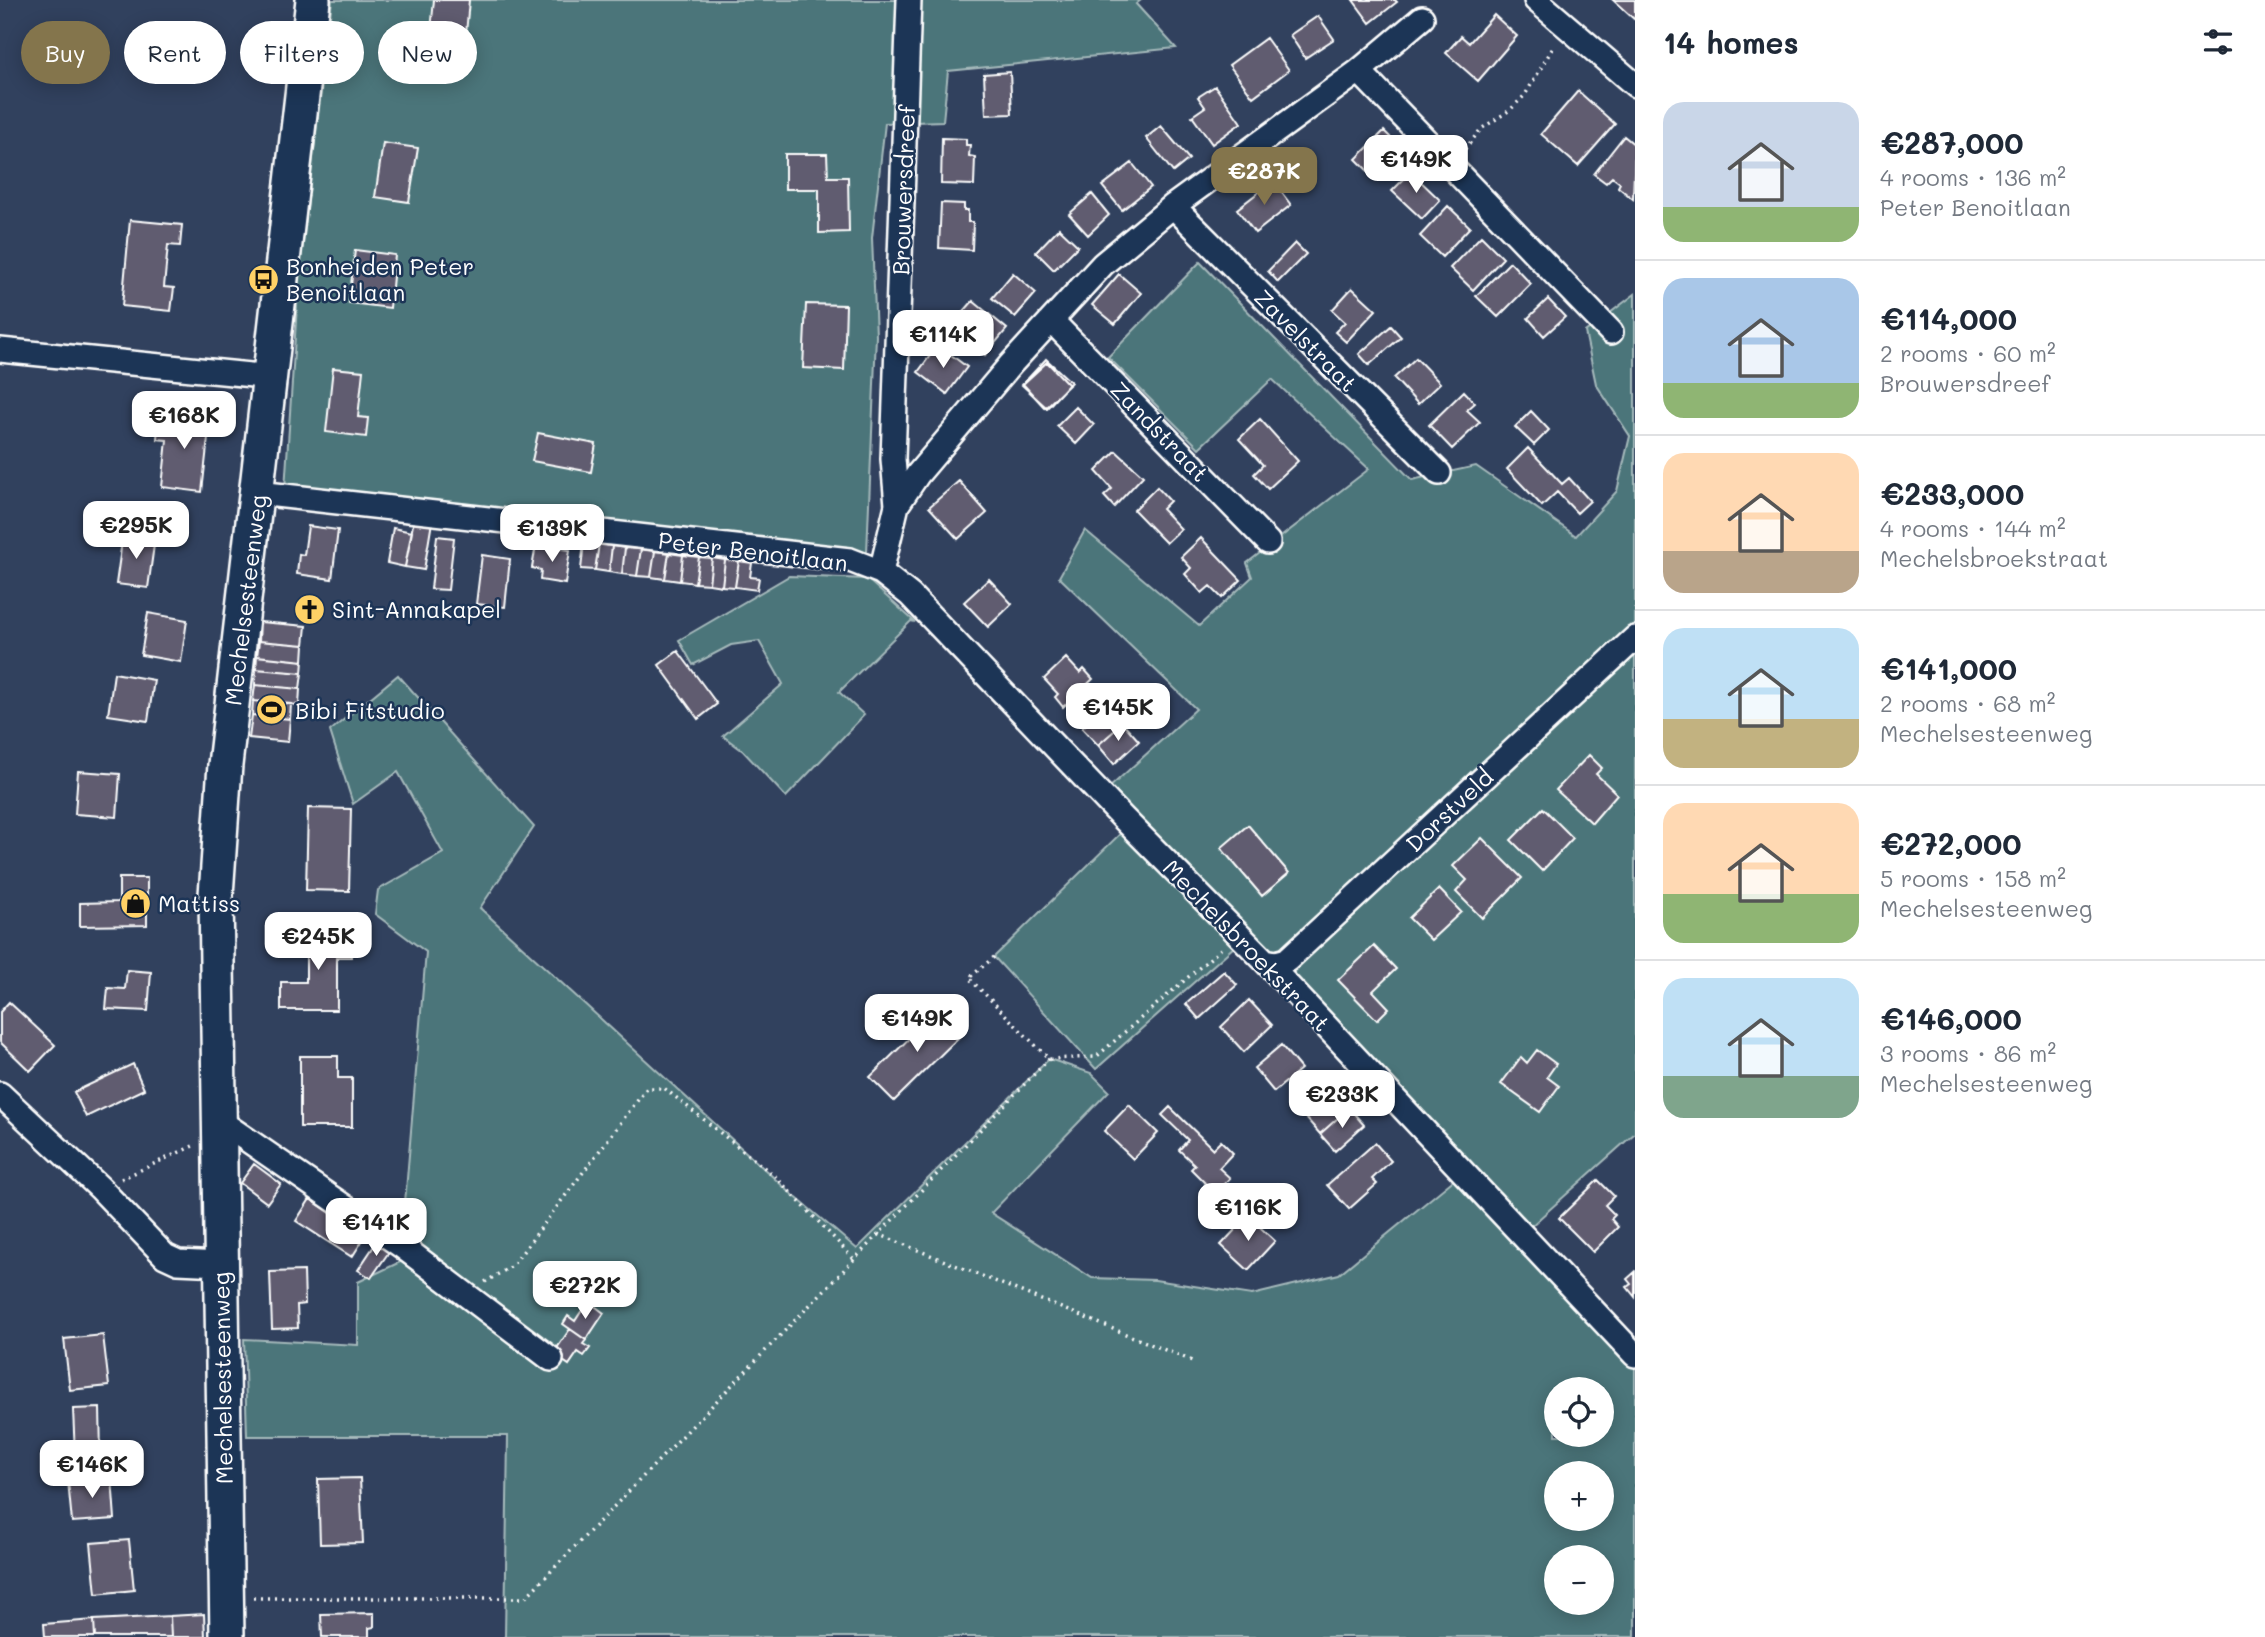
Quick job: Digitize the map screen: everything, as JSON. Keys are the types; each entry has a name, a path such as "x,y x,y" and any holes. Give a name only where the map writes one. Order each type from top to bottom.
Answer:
{"street":[{"name":"Mechelsesteenweg","path":"227,1637 217,1127 216,895 225,765 272,377 313,0"},
{"name":"Brouwersdreef","path":"897,505 893,459 909,0"},
{"path":"1536,0 1635,85"},
{"path":"881,572 897,505 918,474 1011,364 1103,264 1173,206 1359,71 1422,18"},
{"path":"1359,71 1611,332"},
{"name":"Zavelstraat","path":"1173,206 1439,473"},
{"name":"Zandstraat","path":"1052,321 1268,542"},
{"path":"0,350 272,377"},
{"name":"Peter Benoitlaan","path":"258,494 850,559 881,572"},
{"name":"Mechelsbroekstraat","path":"881,572 910,595 1265,961 1635,1355"},
{"name":"Dorstveld","path":"1265,961 1276,963 1287,960 1633,644"},
{"path":"0,1094 100,1188 165,1256 178,1262 220,1264"},
{"path":"217,1127 346,1206 551,1359"}],"path":[{"path":"1449,164 1482,129 1510,110 1524,95 1549,52 1569,27"},
{"path":"226,1598 524,1598 1049,1059 1096,1057 1237,935"},
{"path":"994,957 969,978 1049,1059"},
{"path":"465,1293 512,1266 647,1088 664,1088 776,1177 853,1258"},
{"path":"100,1188 217,1127"},
{"path":"878,1234 1195,1362"}],"green space":[{"path":"332,0 1141,0 1136,4 1176,48 948,71 943,121 885,123 872,238 876,336 867,553 285,489 299,275 322,84 364,84 364,21 329,21"},
{"path":"1200,262 1412,480 1476,466 1576,536 1617,491 1630,436 1596,384 1585,332 1635,294 1635,1133 1530,1227 1635,1345 1635,1637 505,1637 508,1436 247,1436 244,1339 358,1345 358,1282 400,1262 426,952 375,914 378,890 443,853 398,772 353,804 330,731 398,675 534,827 480,908 786,1189 857,1249 1049,1059 1091,1073 1109,1091 991,1213 1092,1278 1155,1280 1252,1295 1339,1274 1467,1169 1252,931 1096,1069 994,957 1121,833 1131,814 1109,788 1196,709 1059,577 1085,530 1199,626 1252,577 1247,563 1369,469 1272,379 1199,448 1108,357"},
{"path":"789,576 867,579 915,622 911,621 839,692 864,715 786,797 743,751 723,736 783,684 759,641 731,645 693,665 679,640"}],"building":[{"path":"434,0 469,0 467,21 432,21"},
{"path":"1353,0 1395,0 1397,2 1370,23"},
{"path":"1613,0 1635,0 1635,18 1634,19"},
{"path":"1494,15 1517,36 1478,81 1446,53 1461,36 1469,43"},
{"path":"1318,16 1334,39 1305,58 1290,35"},
{"path":"1266,38 1289,70 1253,97 1229,65"},
{"path":"1010,72 1012,114 986,115 984,74"},
{"path":"1215,86 1241,123 1212,144 1192,116 1205,107 1198,97"},
{"path":"1578,91 1615,124 1578,166 1541,134"},
{"path":"1161,126 1189,159 1173,172 1146,138"},
{"path":"1384,131 1404,151 1376,179 1356,159"},
{"path":"1624,136 1635,145 1633,199 1618,187 1620,183 1612,177 1606,183 1594,174"},
{"path":"942,138 966,139 966,145 970,145 969,156 975,157 974,185 941,184"},
{"path":"383,143 418,148 409,202 375,197"},
{"path":"785,154 827,154 828,177 848,177 849,232 819,233 819,189 785,189"},
{"path":"1132,163 1151,187 1122,210 1102,186"},
{"path":"1411,172 1440,200 1422,219 1392,191"},
{"path":"1273,181 1291,205 1255,233 1237,209"},
{"path":"1092,194 1109,215 1088,235 1069,214"},
{"path":"941,203 964,204 964,210 968,210 968,222 973,222 972,250 939,248"},
{"path":"1448,206 1470,227 1442,257 1420,236"},
{"path":"130,220 182,225 180,246 168,245 164,287 174,288 171,311 122,306"},
{"path":"1059,228 1078,246 1054,270 1036,252"},
{"path":"1481,236 1503,258 1473,290 1450,268"},
{"path":"1295,243 1306,254 1278,282 1268,271"},
{"path":"355,250 395,255 390,308 349,303"},
{"path":"1510,262 1531,284 1498,317 1476,296"},
{"path":"1013,273 1036,293 1015,317 992,298"},
{"path":"1119,274 1141,293 1115,324 1092,305"},
{"path":"1352,288 1376,310 1346,342 1335,332 1345,322 1332,310"},
{"path":"1548,299 1565,317 1544,336 1528,318"},
{"path":"973,301 1007,329 985,355 951,326"},
{"path":"806,304 846,305 844,370 803,368"},
{"path":"1391,326 1401,337 1369,365 1359,354"},
{"path":"938,345 967,367 947,394 918,372"},
{"path":"1416,358 1440,383 1418,404 1394,378"},
{"path":"1046,359 1071,382 1047,408 1022,385"},
{"path":"1047,362 1069,385 1045,408 1023,384"},
{"path":"333,368 363,371 358,417 368,418 366,437 326,432"},
{"path":"1464,391 1475,403 1467,410 1480,422 1452,449 1429,425"},
{"path":"1076,407 1094,425 1076,444 1057,426"},
{"path":"1531,411 1549,430 1534,445 1515,427"},
{"path":"159,414 210,420 202,492 162,487 167,440 157,439"},
{"path":"1260,419 1298,461 1268,489 1254,474 1263,465 1239,439"},
{"path":"538,433 596,444 591,472 532,461"},
{"path":"1528,448 1562,484 1569,478 1590,501 1577,513 1557,492 1542,506 1507,469"},
{"path":"1116,451 1143,476 1114,507 1104,496 1112,489 1096,471"},
{"path":"959,481 987,513 958,539 929,507"},
{"path":"1157,487 1170,501 1162,509 1181,529 1166,543 1134,510"},
{"path":"414,519 432,522 424,570 405,567"},
{"path":"308,526 338,530 332,579 297,574 299,554 304,555"},
{"path":"393,528 412,532 405,567 387,563"},
{"path":"123,534 155,538 148,588 116,584"},
{"path":"437,536 454,538 448,590 431,589"},
{"path":"1201,538 1241,580 1222,598 1210,586 1202,593 1185,574 1191,568 1181,557"},
{"path":"584,543 599,544 595,570 581,569"},
{"path":"599,544 612,546 609,572 595,570"},
{"path":"536,545 570,550 565,584 540,580 541,570 532,568"},
{"path":"612,546 625,548 622,574 609,572"},
{"path":"625,548 641,549 637,576 622,574"},
{"path":"641,549 655,551 651,577 637,576"},
{"path":"655,551 669,553 665,579 651,577"},
{"path":"669,553 683,555 680,581 665,579"},
{"path":"482,555 510,559 505,607 476,604"},
{"path":"683,555 699,557 695,583 680,581"},
{"path":"699,557 712,558 709,584 695,583"},
{"path":"712,558 725,560 722,586 709,584"},
{"path":"725,560 739,561 735,587 722,586"},
{"path":"739,561 752,563 750,577 759,578 757,590 735,587"},
{"path":"989,579 1012,604 988,627 964,602"},
{"path":"148,613 187,620 181,662 141,655"},
{"path":"260,622 306,626 304,645 259,641"},
{"path":"259,641 304,645 303,661 257,656"},
{"path":"678,651 717,704 698,719 659,665"},
{"path":"257,656 303,661 302,673 256,669"},
{"path":"1066,658 1080,673 1084,669 1093,679 1063,707 1055,697 1058,694 1044,679"},
{"path":"256,669 302,673 300,689 255,685"},
{"path":"114,673 154,680 148,721 108,715"},
{"path":"255,685 300,689 299,705 253,701"},
{"path":"253,701 291,704 290,719 252,715"},
{"path":"1107,706 1123,723 1098,745 1082,728"},
{"path":"252,715 290,719 288,742 249,738"},
{"path":"1123,723 1139,741 1114,764 1098,745"},
{"path":"1589,755 1602,768 1596,774 1617,794 1592,823 1556,790"},
{"path":"78,771 120,774 117,817 75,814"},
{"path":"308,808 351,809 349,891 306,890"},
{"path":"1543,808 1573,838 1542,871 1511,840"},
{"path":"1248,825 1289,873 1262,896 1221,848"},
{"path":"1482,838 1522,878 1482,918 1456,892 1467,880 1453,866"},
{"path":"119,878 147,878 147,925 80,926 80,903 119,902"},
{"path":"1439,889 1461,912 1431,940 1409,918"},
{"path":"306,930 351,930 351,957 337,957 337,1010 281,1010 281,982 306,982"},
{"path":"1374,946 1396,969 1373,991 1389,1008 1377,1020 1338,980"},
{"path":"127,970 151,972 148,1011 106,1009 108,988 125,989"},
{"path":"1224,971 1237,985 1199,1019 1186,1004"},
{"path":"1249,1000 1272,1025 1244,1052 1221,1027"},
{"path":"9,1002 55,1045 30,1071 0,1042 0,1012"},
{"path":"940,1008 964,1032 894,1101 870,1077"},
{"path":"1281,1045 1301,1069 1274,1092 1254,1068"},
{"path":"1537,1050 1556,1064 1547,1077 1559,1086 1540,1112 1501,1084 1521,1057 1527,1063"},
{"path":"300,1056 338,1056 338,1078 352,1078 352,1127 300,1127"},
{"path":"133,1064 144,1089 86,1117 74,1092"},
{"path":"1336,1093 1349,1108 1320,1134 1307,1119"},
{"path":"1129,1105 1158,1133 1133,1159 1104,1131"},
{"path":"1170,1107 1213,1149 1221,1141 1233,1153 1219,1168 1230,1178 1215,1193 1191,1169 1195,1165 1179,1150 1188,1140 1162,1115"},
{"path":"1349,1108 1364,1125 1335,1151 1320,1134"},
{"path":"1375,1143 1391,1161 1372,1179 1377,1184 1349,1209 1327,1185"},
{"path":"254,1164 281,1184 267,1203 240,1183"},
{"path":"1598,1180 1614,1196 1605,1205 1615,1215 1611,1219 1618,1227 1593,1252 1559,1218"},
{"path":"1277,1184 1290,1196 1273,1214 1260,1201"},
{"path":"310,1199 344,1221 330,1243 296,1221"},
{"path":"1248,1216 1275,1241 1248,1270 1221,1245"},
{"path":"344,1221 366,1235 352,1257 330,1243"},
{"path":"380,1237 393,1246 371,1278 358,1270"},
{"path":"304,1271 305,1304 297,1305 298,1328 272,1329 270,1272"},
{"path":"1635,1272 1635,1297 1627,1287 1631,1284 1627,1279"},
{"path":"588,1301 604,1313 586,1340 563,1324 568,1316 575,1321"},
{"path":"570,1329 586,1340 583,1344 590,1348 584,1356 578,1352 569,1365 553,1354"},
{"path":"103,1335 109,1386 70,1390 64,1339"},
{"path":"100,1408 101,1454 75,1455 73,1409"},
{"path":"112,1478 115,1519 72,1522 68,1481"},
{"path":"360,1478 363,1543 320,1544 318,1479"},
{"path":"129,1540 134,1590 96,1594 91,1543"},
{"path":"374,1613 374,1627 369,1628 369,1637 322,1637 321,1614"},
{"path":"204,1614 205,1637 171,1637 170,1616"},
{"path":"170,1616 171,1637 95,1637 94,1620"},
{"path":"94,1620 95,1637 45,1637 44,1624"}],"place":[{"name":"Bonheiden Peter Benoitlaan","path":"263,279"},
{"name":"Sint-Annakapel","path":"309,609"},
{"name":"Bibi Fitstudio","path":"272,710"},
{"name":"Mattiss","path":"135,903"}]}
